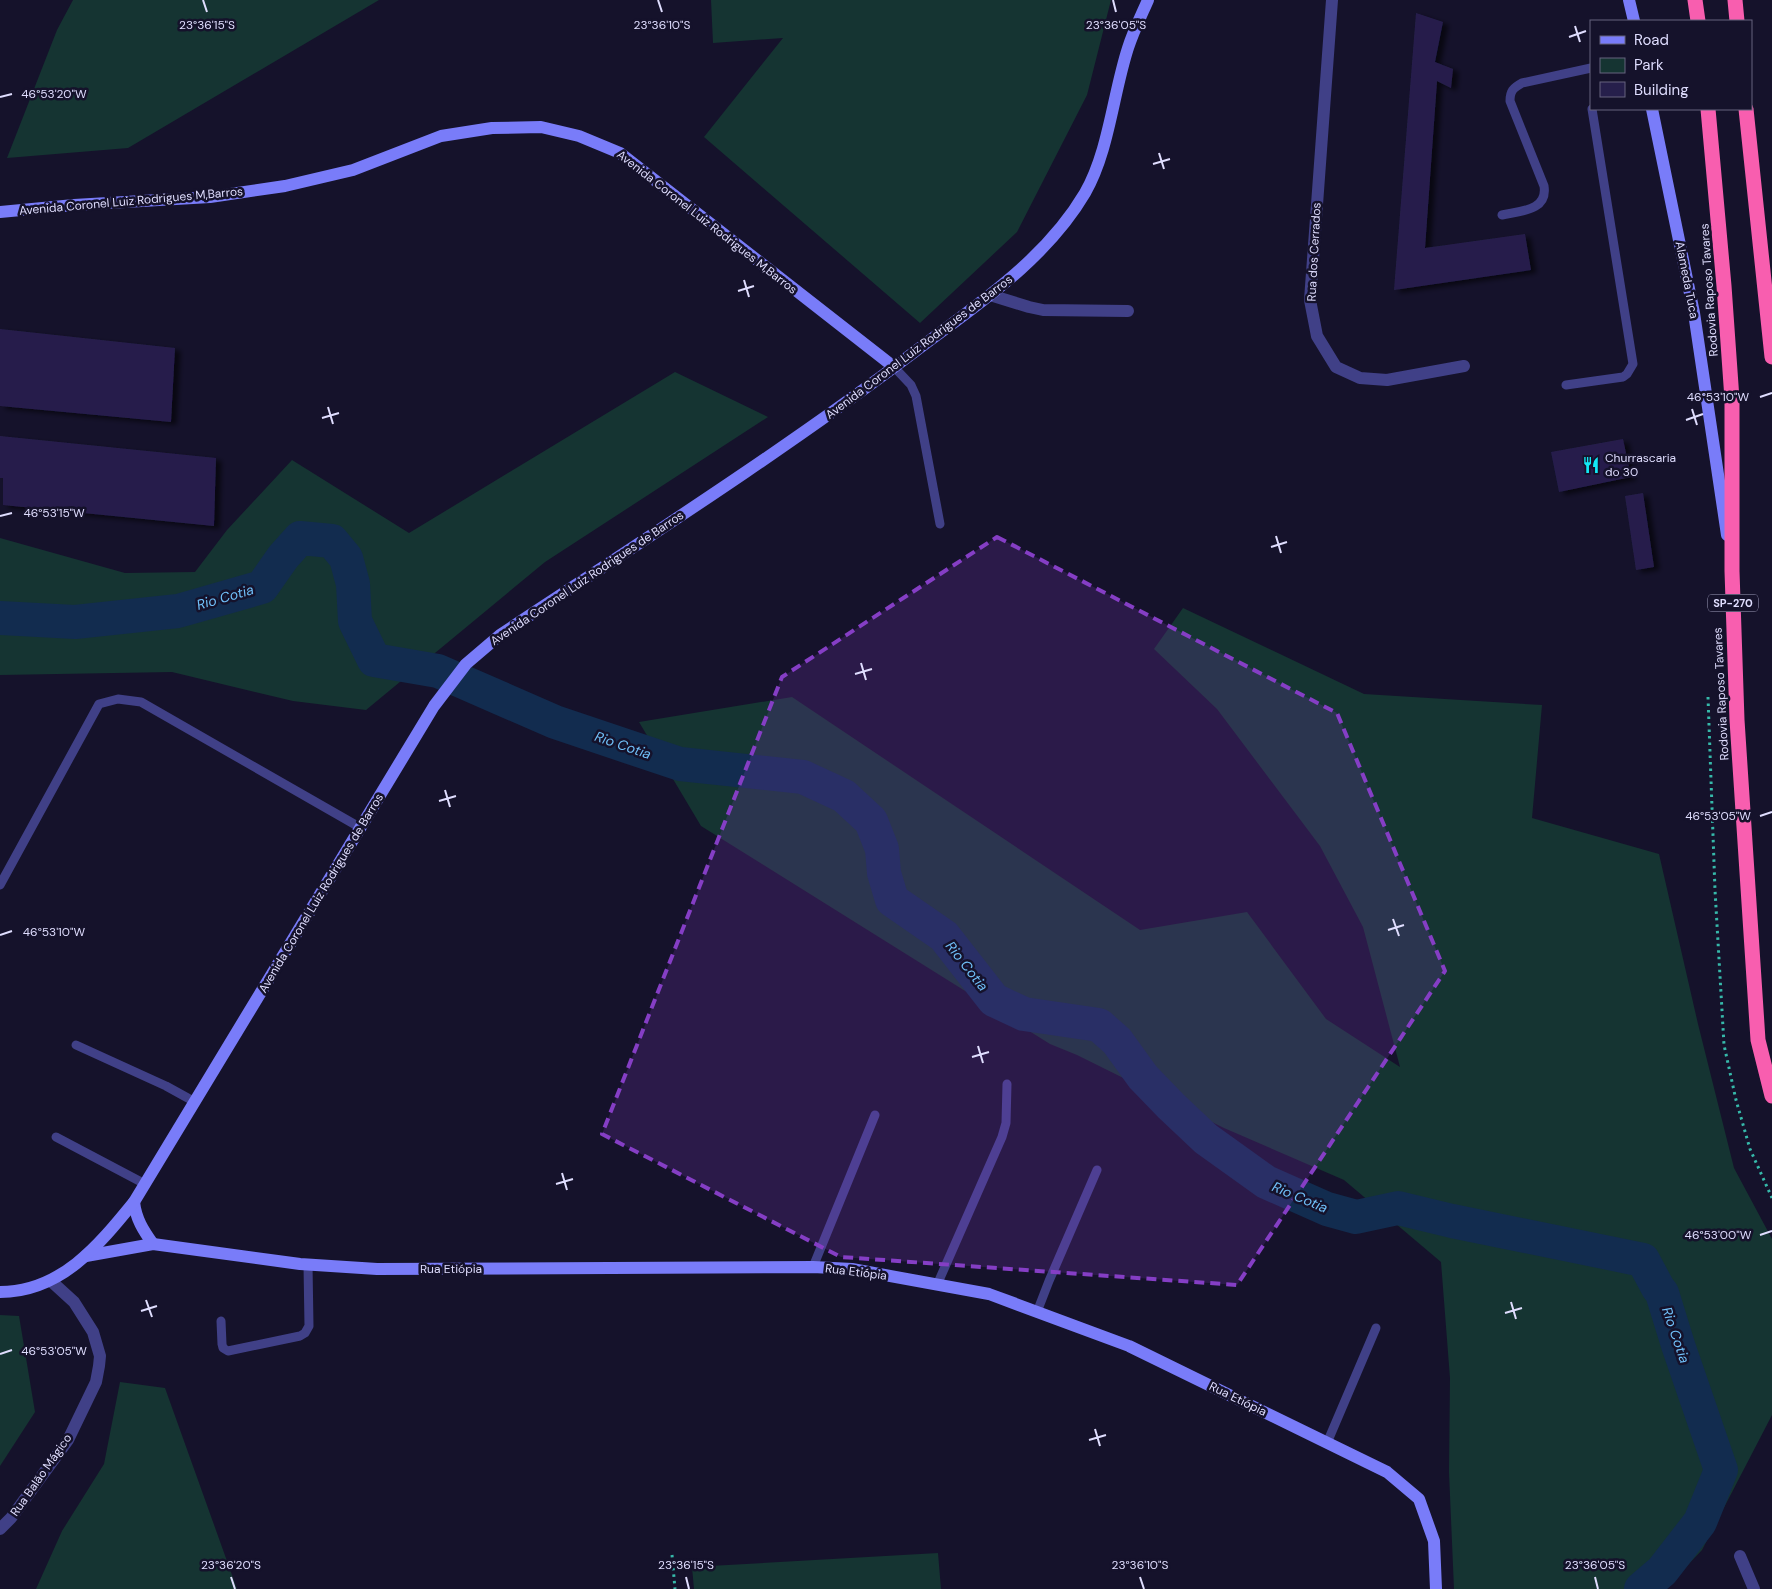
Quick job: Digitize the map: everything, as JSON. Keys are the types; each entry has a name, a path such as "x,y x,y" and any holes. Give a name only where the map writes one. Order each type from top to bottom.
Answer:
{"highway":[{"path":"1695,0 1698,20"},
{"path":"1735,0 1737,20"},
{"name":"Rodovia Raposo Tavares","path":"1708,110 1732,399 1732,571 1736,720 1758,1040 1772,1096"},
{"path":"1746,110 1772,357"}],"street":[{"name":"Avenida Coronel Luiz Rodrigues de Barros","path":"50,1281 86,1256 134,1202 434,706 466,664 500,635 805,432 990,295 1023,267 1060,229 1085,192 1098,164 1128,47 1148,0"},
{"name":"Rua dos Cerrados","path":"1332,0 1310,300 1317,336 1336,367 1360,378 1387,380 1464,366"},
{"path":"1629,0 1634,20"},
{"name":"Alameda Tuca","path":"1652,110 1694,313 1732,571"},
{"name":"Avenida Coronel Luiz Rodrigues M,Barros","path":"0,212 74,205 210,197 286,186 353,170 441,136 492,128 541,126 579,136 620,153 894,367"},
{"path":"990,295 1029,308 1043,310 1128,311"},
{"path":"134,1202 139,1223 152,1244"},
{"name":"Rua Etiópia","path":"86,1256 152,1244 308,1265 377,1269 813,1267 852,1269 989,1294 1129,1346 1387,1472 1419,1499 1434,1541 1436,1589"},
{"path":"0,1292 30,1288 50,1281"},
{"name":"Rua Balão Mágico","path":"0,1529 11,1518 68,1440 96,1382 100,1356 93,1332 74,1302 50,1281"},
{"path":"1740,1556 1754,1589"}],"lane":[{"path":"1502,215 1532,208 1543,200 1546,194 1510,101 1510,93 1514,87 1522,83 1590,68"},
{"path":"1566,385 1623,377 1628,374 1633,364 1592,110"},
{"path":"894,367 911,385 916,396 940,524"},
{"path":"0,885 99,704 118,699 141,702 361,828"},
{"path":"76,1046 166,1086 195,1102"},
{"path":"937,1285 1002,1137 1006,1123 1007,1084"},
{"path":"813,1267 875,1114"},
{"path":"56,1137 145,1184"},
{"path":"1037,1312 1048,1281 1097,1170"},
{"path":"221,1321 222,1344 223,1348 228,1351 300,1336 305,1333 309,1326 308,1265"},
{"path":"1327,1443 1376,1328"}],"path":[{"path":"1708,697 1724,1045 1736,1100 1750,1149 1772,1198"},
{"path":"672,1555 675,1589"}],"highlighted area":[{"path":"997,537 1337,713 1445,971 1237,1285 841,1257 602,1134 782,677"}],"green space":[{"path":"73,0 379,0 128,148 7,158 57,30"},
{"path":"711,0 1111,0 1087,95 1017,232 920,323 704,137 783,38 713,43"},
{"path":"675,372 768,417 545,562 366,710 293,701 172,672 0,675 0,538 125,573 195,572 227,530 292,460 409,533"},
{"path":"1183,608 1364,694 1542,705 1532,818 1659,854 1698,1024 1734,1168 1772,1239 1772,1415 1702,1550 1665,1589 1454,1589 1449,1472 1450,1378 1441,1262 1344,1180 1224,1128 1077,1055 1050,1044 701,826 639,722 792,697 1140,930 1247,912 1326,1019 1400,1067 1363,927 1320,846 1217,709 1154,649"},
{"path":"0,1315 19,1316 35,1412 0,1466"},
{"path":"120,1382 165,1388 237,1589 36,1589 62,1531 104,1464"},
{"path":"938,1553 941,1589 694,1589 692,1567"}],"building":[{"path":"1416,13 1443,22 1435,62 1453,69 1451,88 1437,81 1425,248 1525,234 1531,270 1394,290"},
{"path":"0,329 175,348 171,422 0,406"},
{"path":"0,436 216,458 214,526 3,505 3,478 0,478"},
{"name":"Churrascaria do 30","path":"1623,439 1631,477 1559,492 1551,452"},
{"path":"1643,493 1654,567 1636,570 1625,496"}],"waterway":[{"name":"Rio Cotia","path":"0,618 75,622 178,611 262,587 283,557 300,538 332,541 346,558 353,584 355,621 374,660 438,671 555,722 680,764 803,777 844,796 871,821 882,849 884,873 892,900 944,936 994,1000 1024,1014 1099,1025 1117,1041 1143,1077 1206,1139 1266,1182 1327,1209 1356,1217 1398,1208 1452,1221 1643,1260 1662,1293 1721,1470 1700,1522 1662,1571 1641,1589"}],"place":[{"name":"Churrascaria do 30","path":"1591,465"}]}
